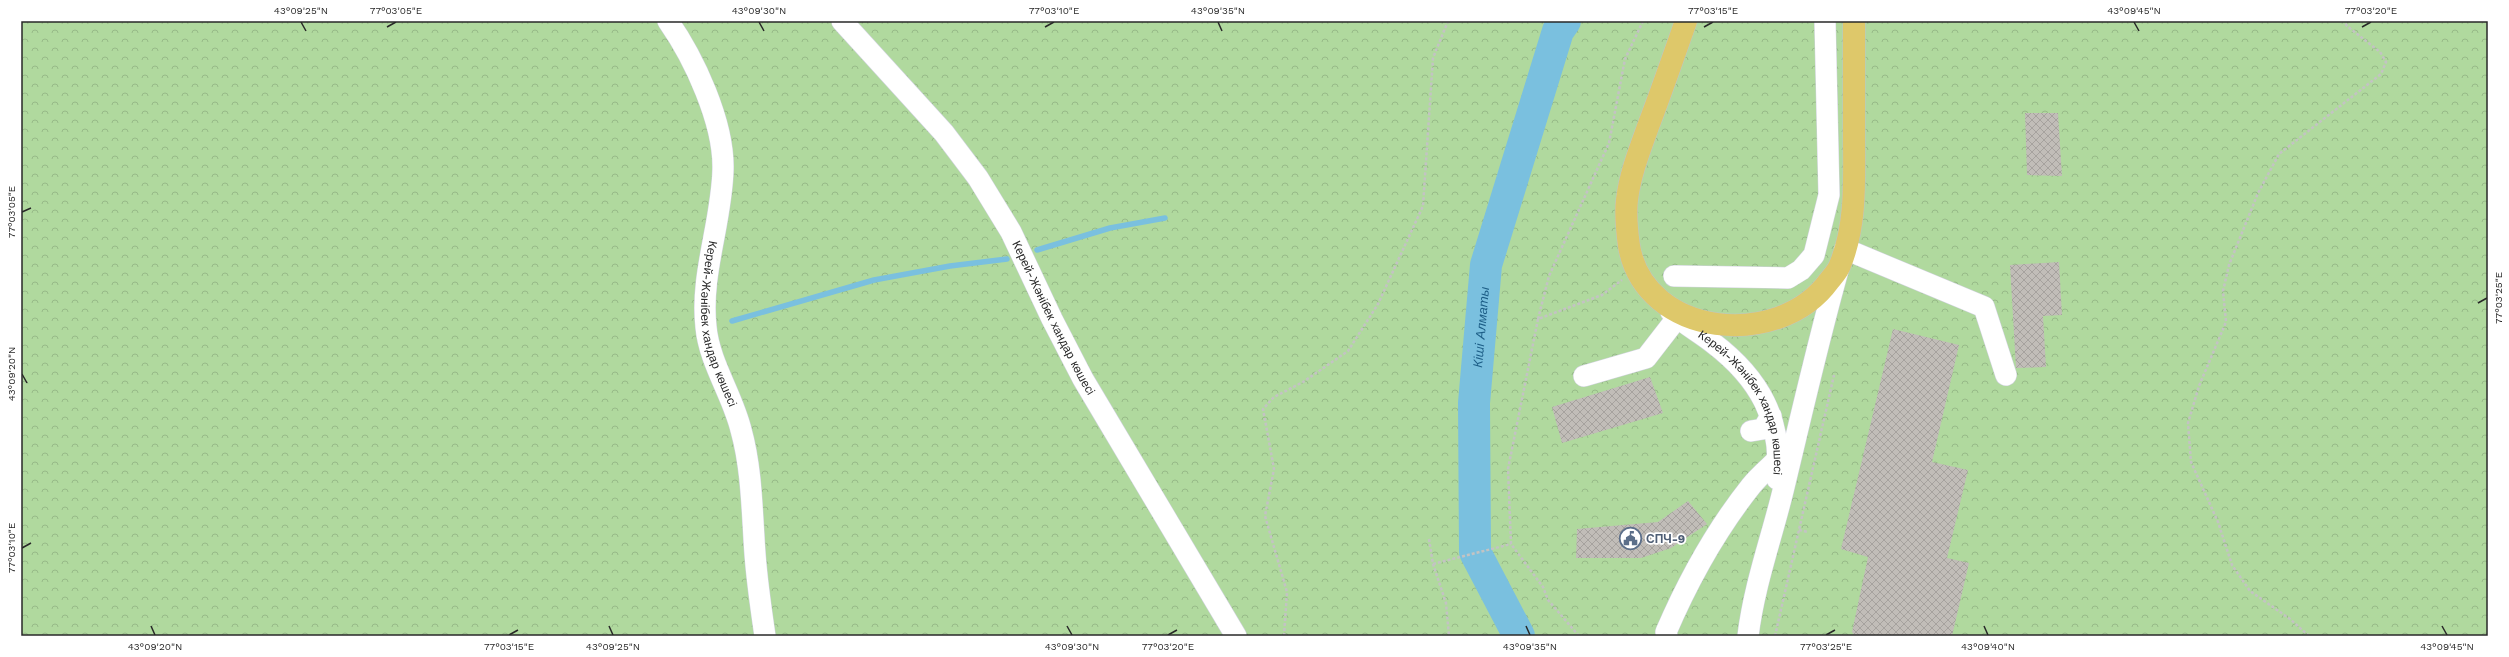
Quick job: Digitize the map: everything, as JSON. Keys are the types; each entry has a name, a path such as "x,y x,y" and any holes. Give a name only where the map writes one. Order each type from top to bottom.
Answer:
{"main road":[{"name":"Керей-Жәнібек хандар көшесі","path":"1686,21 1634,167 1627,201 1630,248 1636,268 1645,285 1656,298 1681,313 1700,321 1737,326 1758,324 1786,316 1808,303 1821,292 1842,258 1854,198 1854,21"}],"street":[{"name":"Керей-Жәнібек хандар көшесі","path":"668,21 679,36 703,87 718,128 723,168 704,302 706,329 741,430 750,490 755,562 765,636"},
{"name":"Керей-Жәнібек хандар көшесі","path":"842,21 944,134 978,178 1011,232 1052,319 1083,379 1236,636"},
{"path":"1674,276 1788,278 1801,270 1814,255 1829,195 1825,21"},
{"name":"Керей-Жәнібек хандар көшесі","path":"1748,636 1760,570 1773,531 1823,323 1842,258"},
{"path":"1842,258 1984,307 2006,374"},
{"name":"Керей-Жәнібек хандар көшесі","path":"1656,298 1677,318 1743,368 1760,392 1771,416 1779,458 1773,531"},
{"path":"1584,376 1646,358 1677,318"},
{"path":"1751,431 1763,429 1771,416"},
{"path":"1667,636 1666,632 1687,584 1750,487 1779,458"}],"path":[{"path":"1284,636 1288,592 1265,516 1274,469 1263,409 1274,397 1303,382 1348,351 1378,304 1423,206 1433,58 1448,21"},
{"path":"1579,636 1548,600 1542,587 1511,544 1508,469 1538,320 1549,276 1609,143 1625,59 1643,21"},
{"path":"2309,636 2290,619 2250,591 2232,565 2218,522 2191,462 2188,424 2199,386 2226,322 2223,291 2229,266 2258,193 2279,154 2381,74 2386,62 2380,52 2347,26 2344,21"},
{"path":"1538,320 1602,295 1636,268"},
{"path":"1775,636 1834,375"},
{"path":"1799,530 1808,532"},
{"path":"1429,539 1433,564 1446,603 1449,636"},
{"path":"1433,564 1511,544"}],"green space":[{"path":"21,21 2488,21 2488,636 21,636"}],"building":[{"path":"2025,113 2058,113 2062,176 2027,175"},
{"path":"2059,262 2062,315 2043,316 2046,367 2016,368 2010,265"},
{"path":"1893,329 1959,345 1932,462 1968,470 1947,558 1969,563 1952,636 1855,636 1852,632 1868,557 1841,549"},
{"path":"1650,377 1663,413 1562,443 1552,407"},
{"name":"СПЧ-9","path":"1688,501 1707,524 1671,548 1641,558 1576,558 1577,529 1658,522"}],"waterway":[{"name":"Кіші Алматы","path":"1519,636 1475,552 1474,403 1486,265 1558,31 1565,21"},
{"path":"1037,250 1110,228 1165,218"},
{"path":"732,321 874,280 950,266 1007,259"}],"place":[{"name":"СПЧ-9","path":"1631,539"}]}
